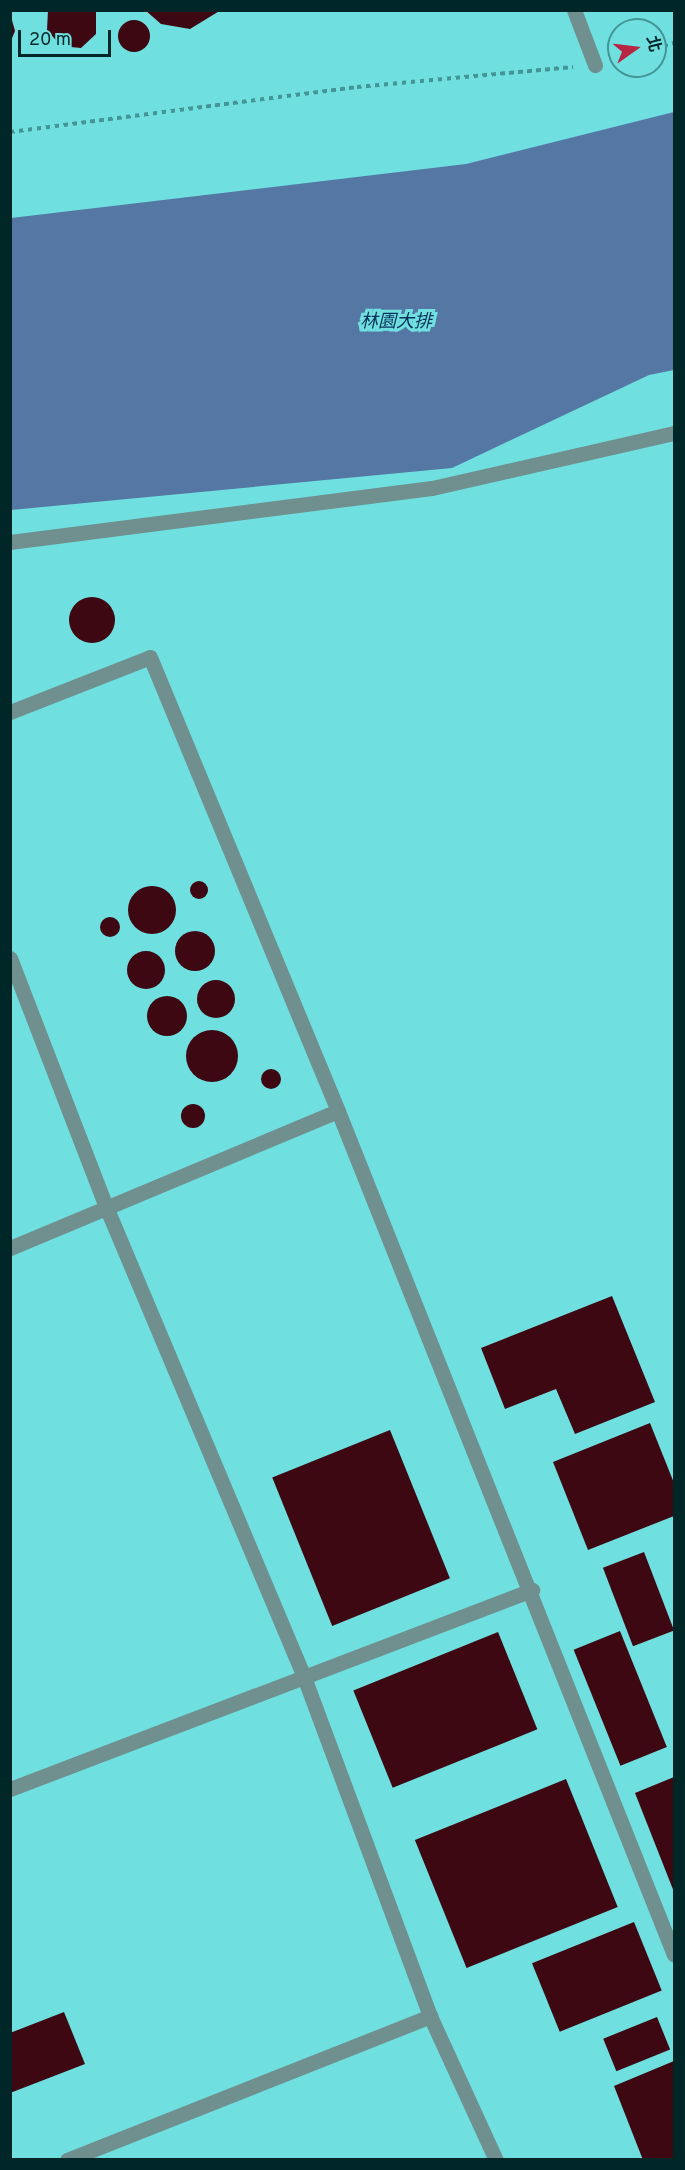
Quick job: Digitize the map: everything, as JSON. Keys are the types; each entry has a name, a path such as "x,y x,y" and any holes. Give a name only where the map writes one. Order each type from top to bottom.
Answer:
{"street":[{"path":"574,10 595,65"},
{"path":"10,542 432,488 675,433"},
{"path":"10,712 150,657 338,1111 532,1590 675,1955"},
{"path":"10,958 107,1209 304,1677 430,2016 496,2160"},
{"path":"10,1248 338,1111"},
{"path":"10,1790 532,1590"},
{"path":"67,2160 430,2016"}],"path":[{"path":"10,132 357,87 595,65"}],"water":[{"name":"林園大排","path":"674,112 674,370 649,375 452,468 11,510 11,218 466,164"}],"building":[{"path":"48,10 96,10 96,34 81,48 61,46 47,30"},
{"path":"145,10 221,10 190,29 161,24"},
{"path":"10,13 15,31 10,43"},
{"path":"134,20 145,25 150,36 145,47 134,52 123,47 118,36 123,25"},
{"path":"92,597 108,604 115,620 108,636 92,643 76,636 69,620 76,604"},
{"path":"199,881 205,884 208,890 205,896 199,899 193,896 190,890 193,884"},
{"path":"147,886 157,886 172,896 176,910 172,924 166,930 157,934 147,934 132,924 128,915 128,905 138,890"},
{"path":"110,917 117,920 120,927 117,934 110,937 103,934 100,927 103,920"},
{"path":"195,931 203,932 209,937 214,943 214,959 209,965 203,970 195,971 187,970 181,965 176,959 175,951 176,943 181,937 187,932"},
{"path":"146,951 159,957 165,970 159,983 146,989 133,983 127,970 133,957"},
{"path":"216,980 230,985 235,999 230,1013 216,1018 202,1013 197,999 202,985"},
{"path":"167,996 175,997 181,1002 186,1008 186,1024 181,1030 175,1035 167,1036 159,1035 153,1030 148,1024 147,1016 148,1008 153,1002 159,997"},
{"path":"207,1030 217,1030 231,1037 238,1056 231,1075 217,1082 207,1082 197,1078 190,1071 186,1061 186,1051 190,1041 197,1034"},
{"path":"271,1069 278,1072 281,1079 278,1086 271,1089 264,1086 261,1079 264,1072"},
{"path":"193,1104 201,1108 205,1116 201,1124 193,1128 185,1124 181,1116 185,1108"},
{"path":"612,1296 655,1402 575,1434 556,1389 505,1409 481,1348"},
{"path":"650,1423 674,1483 674,1516 588,1550 553,1462"},
{"path":"390,1430 450,1578 332,1626 272,1478"},
{"path":"644,1552 674,1630 633,1646 603,1568"},
{"path":"620,1631 667,1747 620,1766 574,1650"},
{"path":"498,1632 537,1729 393,1788 353,1690"},
{"path":"674,1777 674,1892 635,1793"},
{"path":"566,1779 618,1907 467,1968 415,1840"},
{"path":"634,1922 662,1991 560,2032 532,1963"},
{"path":"64,2012 85,2064 10,2093 10,2033"},
{"path":"657,2017 670,2049 616,2071 603,2039"},
{"path":"674,2061 674,2160 643,2160 614,2086"}]}
